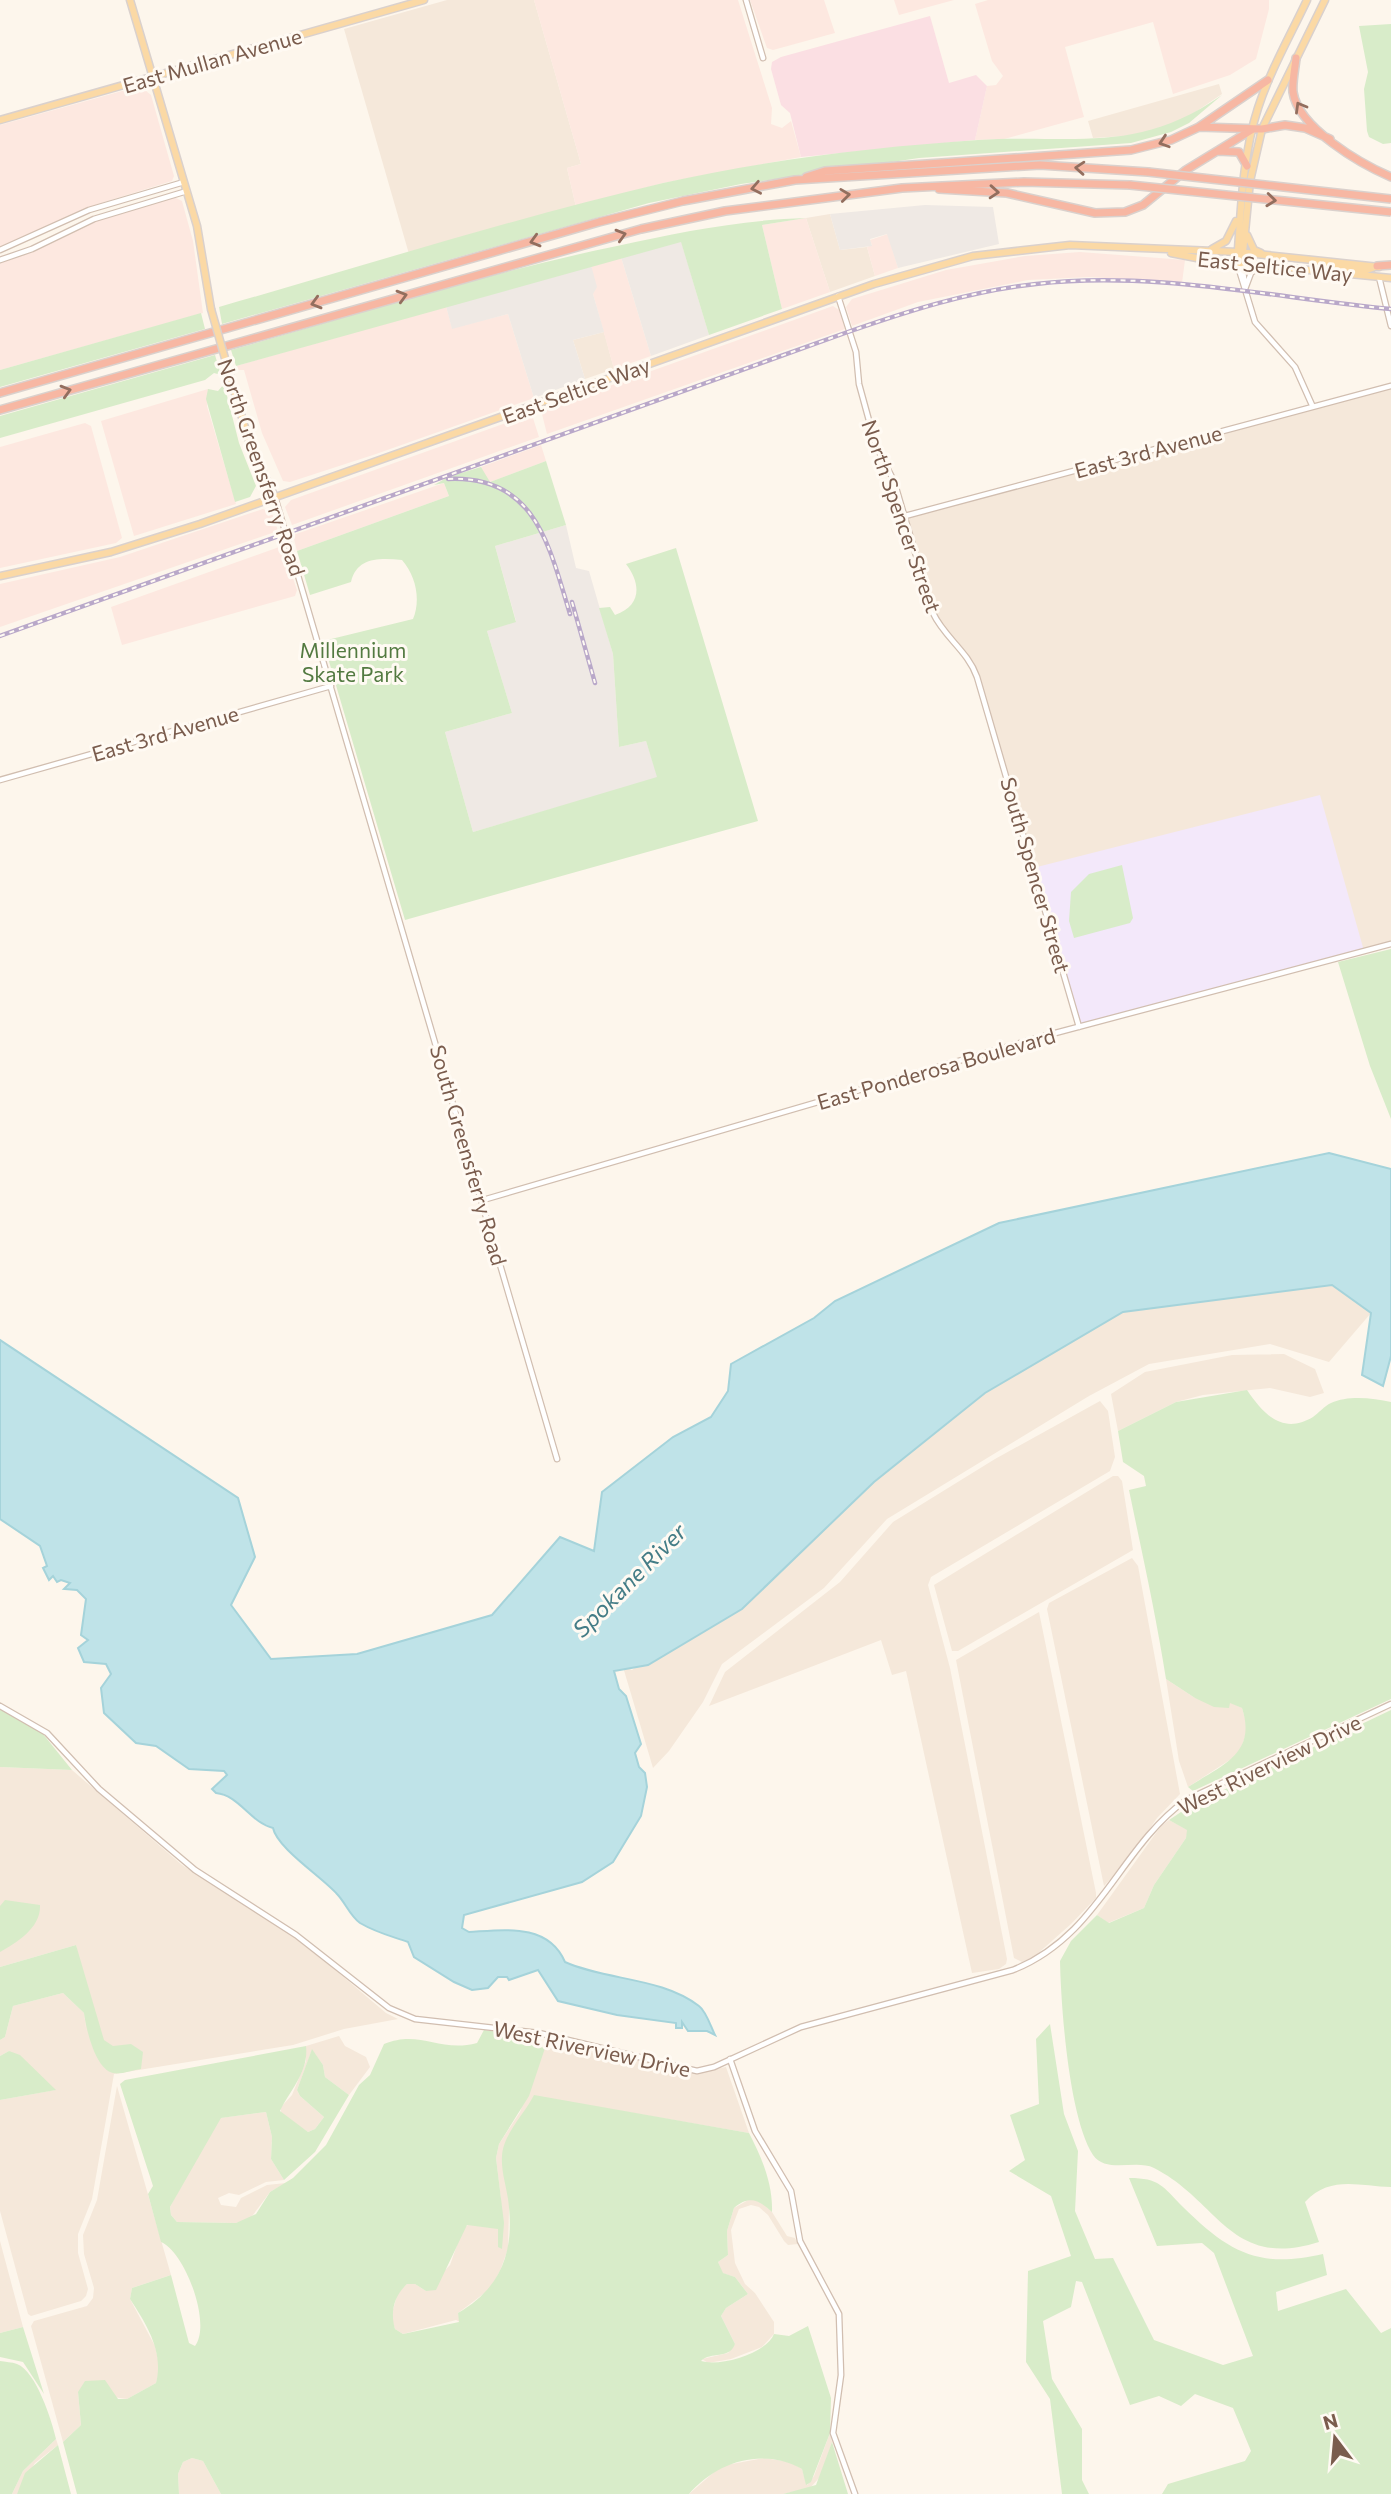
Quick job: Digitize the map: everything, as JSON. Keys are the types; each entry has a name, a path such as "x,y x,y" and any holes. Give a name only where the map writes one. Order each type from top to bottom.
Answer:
{"highway":[{"path":"1296,58 1293,94 1313,125 1359,164 1391,177"},
{"path":"0,393 599,222 683,201 795,180 825,171 1131,150 1171,141 1199,127 1268,80"},
{"path":"1199,127 1258,129 1285,125 1305,128 1330,139"},
{"path":"902,188 1007,193 1095,213 1112,214 1143,205 1214,152 1258,129"},
{"path":"1214,152 1232,149 1239,152 1247,166"},
{"path":"795,180 1040,165 1148,172 1391,199"},
{"path":"0,410 641,229 725,211 902,188 1024,182 1130,185 1391,212"},
{"path":"1377,266 1391,267"}],"main road":[{"name":"North Greensferry Road","path":"131,0 201,239 211,309 234,390 251,448 275,497"},
{"name":"East Mullan Avenue","path":"0,120 424,0"},
{"path":"1240,252 1246,233 1250,181 1268,80 1307,0"},
{"path":"1240,263 1239,216 1247,166 1258,129 1325,0"},
{"path":"1208,250 1226,241 1239,216"},
{"path":"1246,233 1254,250 1266,255"},
{"name":"East Seltice Way","path":"0,576 143,543 910,271 1010,250 1088,245 1240,252 1377,266"},
{"name":"East Seltice Way","path":"1159,250 1240,263 1391,278"},
{"path":"1295,269 1331,267 1367,271 1377,266 1379,277"}],"street":[{"path":"746,0 763,58"},
{"path":"0,250 89,210 184,182"},
{"path":"0,260 94,219 187,191"},
{"path":"1240,263 1255,321 1295,368 1312,405"},
{"path":"1245,290 1251,273 1265,266"},
{"path":"1379,277 1391,326"},
{"name":"North Spencer Street","path":"838,296 856,352 859,384 876,446 892,474 933,613 971,663 991,724"},
{"name":"East 3rd Avenue","path":"905,516 1391,386"},
{"name":"North Greensferry Road","path":"275,497 380,850"},
{"name":"East 3rd Avenue","path":"0,780 331,687"},
{"name":"South Spencer Street","path":"991,724 1079,1027"},
{"name":"South Greensferry Road","path":"380,850 557,1459"},
{"name":"East Ponderosa Boulevard","path":"482,1200 1079,1027 1391,944"},
{"name":"West Riverview Drive","path":"0,1706 47,1733 99,1789 195,1870 296,1935 379,2001 401,2014 434,2022 505,2028 559,2037 687,2069 707,2070 801,2027 1013,1970 1032,1962 1060,1942 1085,1918 1158,1824 1179,1805 1391,1704"},
{"path":"730,2059 755,2131 791,2191 797,2231 803,2248 839,2314 841,2375 833,2433 855,2494"}],"shaded area":[{"path":"447,0 534,0 581,164 567,168 576,207 409,254 344,29"},
{"path":"534,0 738,0 772,108 771,124 782,128 791,121 801,157 663,183 576,207 567,168 581,164"},
{"path":"750,0 824,0 835,33 773,50 767,48"},
{"path":"894,0 954,0 899,15"},
{"path":"988,0 1269,0 1269,9 1256,59 1230,75 1173,94 1153,22 1065,47 1084,117 1004,139 975,140 987,86 996,85 1003,76 992,61 975,4"},
{"path":"930,16 949,83 976,75 987,86 975,140 801,157 790,113 781,105 771,69 772,62 781,57"},
{"path":"1219,84 1222,94 1182,121 1140,135 1093,138 1088,121"},
{"path":"140,86 151,95 174,176 172,181 98,204 0,247 0,125"},
{"path":"174,197 182,201 193,241 203,313 0,370 0,263 35,251 101,219"},
{"path":"925,205 993,207 999,244 898,268 887,234 870,239 872,246 840,250 830,214"},
{"path":"830,214 840,250 867,247 875,276 830,292 806,218"},
{"path":"806,218 830,292 782,309 762,225"},
{"path":"888,234 898,268 875,276 867,247 872,245 870,240"},
{"path":"681,241 709,335 651,356 621,257"},
{"path":"1080,252 1185,260 1182,283 1089,277 1028,280 918,302 852,326 846,307 852,299 946,270 1025,256"},
{"path":"621,257 651,356 614,369 593,294 591,265"},
{"path":"591,265 597,287 593,294 604,332 573,340 585,379 534,398 508,314 452,329 446,306"},
{"path":"446,306 452,328 508,314 534,398 376,454 290,482 283,481 262,433 244,370 237,370 236,366"},
{"path":"833,306 839,310 845,329 547,434 542,414 545,409"},
{"path":"604,332 614,369 585,379 573,340"},
{"path":"1391,386 1391,945 1329,960 1033,868 974,670 933,613 905,516"},
{"path":"208,389 207,406 236,504 134,536 101,421"},
{"path":"528,415 533,418 539,437 292,525 285,507 291,500"},
{"path":"85,423 91,426 122,538 116,543 0,568 0,447"},
{"path":"541,445 546,461 490,482 486,481 481,467"},
{"path":"444,483 449,496 297,551 293,535"},
{"path":"263,509 272,513 278,531 0,627 0,584 120,557"},
{"path":"566,525 576,568 589,571 613,654 619,747 646,741 658,778 473,832 445,732 512,713 487,631 516,621 495,546"},
{"path":"282,546 297,590 295,596 122,645 111,607"},
{"path":"1320,795 1364,951 1079,1027 1033,868"},
{"path":"1332,1285 1371,1313 1329,1362 1270,1344 1149,1364 1089,1396 887,1519 824,1588 722,1664 703,1702 669,1751 653,1768 623,1667 632,1670 985,1393 1123,1312"},
{"path":"1284,1354 1315,1369 1324,1393 1310,1397 1270,1388 1203,1395 1176,1402 1118,1431 1111,1394 1145,1372 1232,1355"},
{"path":"1100,1401 1108,1411 1115,1457 1110,1471 931,1577 928,1585 950,1668 1007,1959 1006,1964 999,1969 972,1973 906,1671 892,1675 881,1640 709,1706 725,1672 840,1582 893,1522 995,1459"},
{"path":"1113,1476 1118,1476 1122,1481 1133,1550 958,1651 952,1651 934,1585"},
{"path":"1132,1558 1138,1566 1180,1794 1157,1818 1130,1858 1104,1886 1047,1609 1049,1603"},
{"path":"1039,1612 1096,1898 1035,1956 1022,1962 1014,1958 956,1660"},
{"path":"1166,1679 1195,1698 1230,1702 1242,1708 1248,1728 1239,1754 1188,1787 1179,1761"},
{"path":"0,1767 72,1770 182,1865 301,1941 386,2013 398,2019 344,2029 293,2045 114,2074 92,2199 78,2234 78,2253 88,2289 86,2296 81,2301 31,2316 28,2314 0,2211 0,2100 55,2090 9,2051 0,2056 0,2040 5,2037 13,2006 63,1993 84,2013 87,2035 76,1945 0,1967"},
{"path":"1169,1820 1188,1830 1186,1838 1154,1885 1144,1908 1108,1923 1097,1915 1161,1826"},
{"path":"339,2036 345,2046 366,2057 370,2067 349,2095 325,2077 323,2065 312,2050 297,2090 300,2096 324,2117 315,2129 308,2132 281,2114 281,2107 292,2095 306,2061 306,2046"},
{"path":"547,2037 678,2071 696,2073 726,2067 749,2133 534,2096 523,2117 511,2131 508,2249 500,2271 490,2289 458,2313 460,2322 456,2320 403,2334 395,2329 391,2317 398,2292 407,2284 415,2284 426,2291 450,2265 463,2228 468,2225 494,2226 499,2229 498,2247 501,2200 496,2158 499,2144 520,2112"},
{"path":"117,2086 171,2275 132,2288 130,2299 155,2346 160,2368 156,2383 127,2399 78,2392 81,2425 63,2442 31,2326 34,2321 87,2306 93,2298 94,2288 84,2254 83,2235 97,2200"},
{"path":"266,2112 272,2137 271,2159 284,2180 266,2182 239,2195 229,2193 218,2198 221,2205 236,2207 241,2198 267,2185 286,2183 270,2192 250,2219 236,2223 177,2222 171,2215 170,2207 214,2125 220,2118"},
{"path":"750,2199 759,2200 772,2212 787,2236 795,2238 798,2244 788,2245 768,2215 759,2207 751,2205 739,2209 731,2230 735,2263 745,2284 755,2293 774,2322 774,2334 762,2347 731,2359 708,2363 702,2359 728,2353 735,2344 721,2316 726,2308 748,2294 735,2277 722,2273 718,2262 728,2255 727,2231 734,2208"},
{"path":"0,2241 23,2327 0,2333"},
{"path":"830,2433 832,2442 820,2477 810,2488 783,2494 689,2494 721,2466 764,2458 790,2462 802,2469 807,2485 814,2476"},
{"path":"56,2439 58,2445 35,2463 17,2494 12,2494 23,2471"},
{"path":"192,2458 203,2461 221,2494 179,2494 178,2474 183,2462"}],"green space":[{"path":"1391,24 1391,143 1383,144 1369,137 1367,131 1364,89 1368,72 1359,26"},
{"path":"1222,95 1189,123 1171,132 1131,143 919,158 741,184 649,203 222,324 219,307 496,227 663,183 780,161 899,146 978,140 1104,138 1133,134 1191,114"},
{"path":"806,218 762,225 782,309 709,335 681,242 236,366 231,350 471,281 568,257 711,228"},
{"path":"201,313 205,329 0,387 0,370"},
{"path":"215,355 221,375 214,373 205,380 0,438 0,416"},
{"path":"224,384 239,443 256,486 250,497 235,502 206,399 208,389 218,391"},
{"name":"Millennium Skate Park","path":"546,461 566,525 495,546 516,622 487,631 512,713 445,732 473,832 657,777 646,741 619,747 613,654 599,608 610,607 615,615 624,611 634,600 636,586 626,564 676,548 758,821 405,920 323,641 413,619 417,604 414,581 402,560 377,559 358,568 351,582 310,595 297,551 449,496 444,483 434,485 448,477 481,467 490,482"},
{"path":"1122,865 1133,918 1130,923 1074,938 1069,921 1071,892 1089,874"},
{"path":"1391,949 1391,1119 1370,1066 1338,962"},
{"path":"1247,1390 1267,1414 1275,1420 1292,1424 1313,1417 1338,1400 1361,1398 1391,1402 1391,1699 1193,1791 1188,1787 1224,1764 1240,1747 1245,1737 1242,1708 1230,1703 1229,1708 1214,1707 1166,1679 1129,1490 1146,1486 1144,1476 1123,1462 1118,1431 1176,1402"},
{"path":"0,1709 43,1734 72,1770 0,1767"},
{"path":"1391,1710 1391,2187 1345,2184 1324,2188 1305,2202 1319,2242 1289,2248 1265,2247 1245,2240 1228,2228 1195,2197 1154,2168 1105,2164 1093,2155 1085,2138 1072,2090 1062,2006 1060,1961 1071,1941 1097,1915 1109,1923 1144,1908 1154,1885 1186,1838 1187,1830 1169,1820 1190,1806"},
{"path":"5,1900 40,1905 37,1921 27,1933 0,1952 0,1906"},
{"path":"76,1945 104,2040 113,2046 131,2044 143,2052 141,2069 119,2073 107,2070 92,2047 84,2013 63,1993 13,2006 5,2037 0,2040 0,1967"},
{"path":"1050,2024 1064,2114 1078,2151 1075,2211 1095,2259 1113,2258 1154,2340 1223,2365 1253,2356 1214,2253 1202,2243 1157,2246 1129,2178 1148,2180 1160,2185 1215,2235 1246,2253 1262,2258 1280,2259 1323,2254 1327,2275 1276,2292 1278,2311 1346,2289 1381,2333 1391,2328 1391,2494 1162,2494 1168,2484 1245,2461 1251,2451 1233,2408 1195,2394 1181,2406 1159,2396 1130,2405 1082,2282 1076,2281 1071,2307 1043,2321 1052,2379 1082,2429 1082,2480 1089,2494 1062,2494 1050,2399 1026,2362 1028,2271 1071,2256 1051,2196 1009,2171 1025,2160 1010,2115 1039,2104 1036,2039"},
{"path":"484,2030 519,2035 519,2042 545,2048 529,2096 499,2144 496,2158 504,2223 502,2249 498,2247 498,2229 467,2225 436,2290 426,2291 415,2284 407,2284 399,2294 393,2310 395,2329 403,2334 459,2322 458,2313 473,2303 495,2279 503,2265 509,2234 510,2217 502,2167 503,2148 534,2095 749,2133 766,2171 772,2212 763,2204 749,2200 734,2208 727,2231 728,2255 718,2262 723,2273 735,2277 748,2294 726,2308 721,2316 735,2344 732,2349 701,2361 719,2362 742,2357 762,2347 774,2334 789,2336 808,2326 831,2398 830,2433 811,2482 806,2485 802,2469 787,2462 756,2459 727,2466 700,2483 689,2494 221,2494 203,2461 192,2458 183,2462 178,2474 179,2494 77,2494 63,2442 81,2425 78,2392 85,2381 105,2380 118,2399 127,2399 156,2383 156,2350 148,2329 130,2299 132,2288 171,2275 189,2343 195,2346 199,2336 198,2306 187,2274 179,2259 161,2242 148,2194 153,2186 120,2084 125,2080 306,2046 302,2072 280,2111 308,2132 315,2129 324,2117 300,2096 297,2090 312,2049 323,2065 325,2077 349,2095 315,2152 284,2180 271,2159 272,2137 266,2112 221,2118 170,2207 171,2215 177,2222 236,2223 256,2214 270,2192 293,2178 326,2145 359,2085 370,2075 384,2044 408,2039 464,2045 477,2043"},
{"path":"9,2051 20,2055 56,2090 0,2100 0,2056"},
{"path":"23,2327 44,2394 23,2362 0,2357 0,2333"},
{"path":"0,2361 17,2364 31,2376 42,2397 56,2439 23,2471 12,2494 0,2494"},
{"path":"832,2442 848,2494 783,2494 816,2485"},
{"path":"58,2445 71,2494 17,2494 25,2473"}],"water":[{"name":"Spokane River","path":"1329,1153 1391,1169 1391,1356 1383,1386 1362,1375 1371,1313 1332,1285 1123,1312 985,1393 874,1482 742,1609 648,1665 614,1671 619,1689 626,1696 641,1744 635,1753 639,1767 645,1773 647,1787 641,1816 613,1862 582,1882 464,1915 462,1928 469,1932 511,1930 537,1935 557,1949 565,1962 668,1990 702,2008 715,2035 707,2031 688,2031 682,2022 682,2028 676,2028 676,2023 617,2015 558,2001 538,1970 509,1980 507,1977 498,1977 488,1988 472,1990 414,1957 408,1942 360,1923 337,1894 291,1853 276,1836 273,1828 258,1821 232,1799 212,1789 227,1775 224,1771 189,1769 156,1746 136,1743 104,1713 101,1688 111,1674 106,1664 84,1662 78,1648 88,1640 81,1635 86,1599 77,1590 64,1589 70,1583 61,1580 57,1582 53,1576 49,1580 43,1568 47,1566 40,1546 0,1519 0,1340 238,1498 255,1557 231,1605 271,1659 357,1654 492,1615 560,1537 594,1551 602,1492 673,1437 711,1417 728,1391 731,1364 814,1318 835,1301 999,1223"}],"railway":[{"path":"0,636 845,333 963,297 1036,284 1124,280 1214,287 1391,309"},
{"path":"448,479 478,481 501,489 520,502 545,540 570,614"},
{"path":"572,602 595,683"}]}
